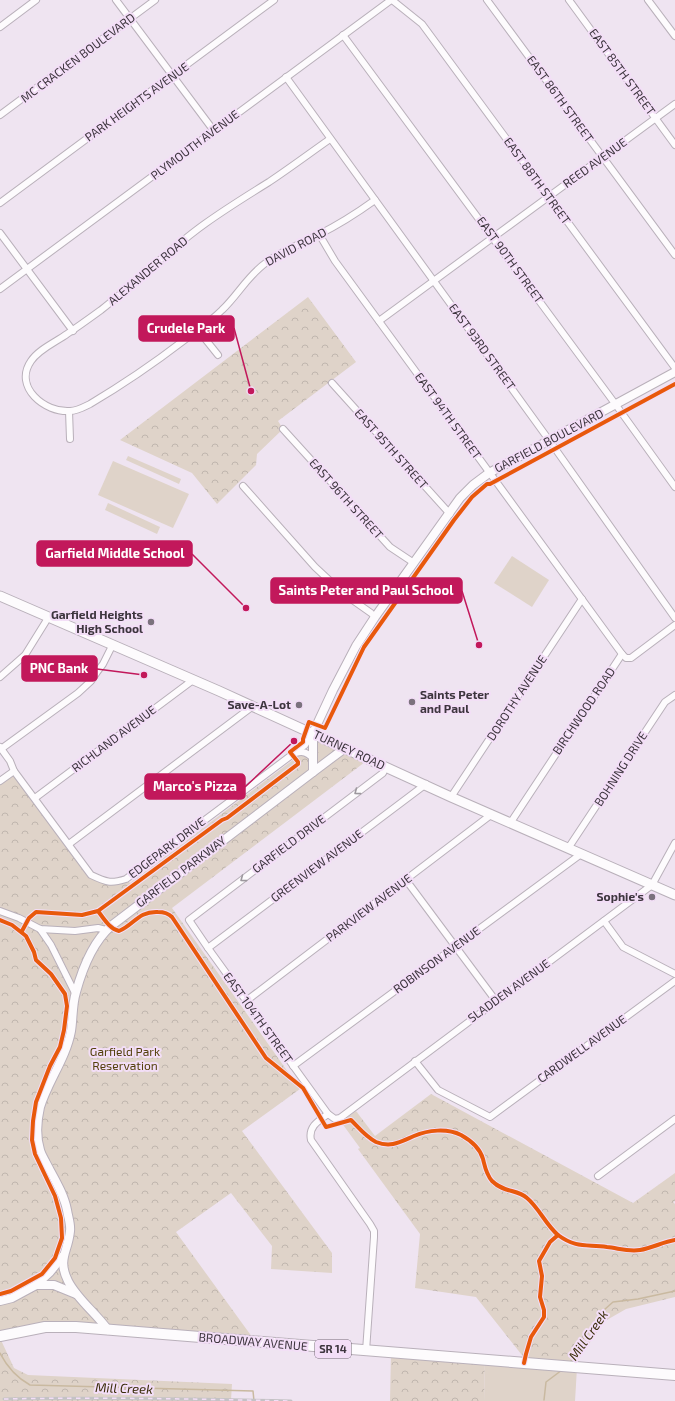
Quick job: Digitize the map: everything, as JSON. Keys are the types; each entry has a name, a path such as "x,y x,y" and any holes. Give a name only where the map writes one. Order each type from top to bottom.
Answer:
{"main road":[{"name":"TURNEY ROAD","path":"0,596 253,706 452,797 569,847 581,854 675,895"},
{"name":"BROADWAY AVENUE","path":"0,1336 45,1327 76,1327 675,1375"}],"street":[{"path":"0,27 36,0"},
{"path":"116,0 214,131"},
{"name":"MC CRACKEN BOULEVARD","path":"0,115 155,0"},
{"name":"PARK HEIGHTS AVENUE","path":"0,203 274,0"},
{"name":"PLYMOUTH AVENUE","path":"0,289 391,0"},
{"name":"EAST 88TH STREET","path":"391,0 422,24 675,368"},
{"name":"EAST 86TH STREET","path":"487,0 675,255"},
{"name":"EAST 85TH STREET","path":"569,0 675,144"},
{"path":"648,0 675,36"},
{"name":"EAST 90TH STREET","path":"343,35 493,237 675,487"},
{"name":"EAST 93RD STREET","path":"286,77 549,440 675,618"},
{"name":"REED AVENUE","path":"379,321 675,104"},
{"name":"ALEXANDER ROAD","path":"69,411 56,409 36,398 30,391 26,378 28,366 35,356 118,297 181,242 206,223 294,165 330,139"},
{"name":"DAVID ROAD","path":"69,411 76,410 90,403 133,377 198,330 226,306 251,275 265,263 284,251 349,218 375,200"},
{"path":"0,233 73,330"},
{"name":"EAST 94TH STREET","path":"319,234 334,261 622,654"},
{"path":"198,330 218,355"},
{"name":"GARFIELD BOULEVARD","path":"313,733 356,646 414,563 473,485 489,473 675,372"},
{"name":"EAST 95TH STREET","path":"332,384 450,514"},
{"path":"69,411 70,439"},
{"name":"EAST 96TH STREET","path":"283,429 390,547 414,563"},
{"path":"243,486 314,567 344,594 371,612 375,617"},
{"name":"DOROTHY AVENUE","path":"452,797 582,599"},
{"path":"0,677 25,656 48,618"},
{"name":"BIRCHWOOD ROAD","path":"511,822 622,654 626,658 632,658 675,625"},
{"path":"1,748 78,693 94,677 103,664 112,646"},
{"name":"RICHLAND AVENUE","path":"35,798 193,680"},
{"name":"BOHNING DRIVE","path":"569,847 665,702 675,695"},
{"path":"69,844 253,706"},
{"path":"313,733 313,772"},
{"name":"EDGEPARK DRIVE","path":"1,748 14,770 91,875 106,882 115,882 126,879 295,753 305,745 313,733"},
{"name":"GARFIELD PARKWAY","path":"0,1301 12,1298 36,1285 50,1272 63,1256 67,1246 70,1230 67,1209 40,1149 38,1130 40,1108 70,1033 76,993 88,958 106,930 345,748"},
{"path":"295,753 301,751 313,758"},
{"name":"GARFIELD DRIVE","path":"189,920 383,773 386,767"},
{"path":"0,781 14,770"},
{"name":"GREENVIEW AVENUE","path":"208,948 426,784"},
{"name":"PARKVIEW AVENUE","path":"246,1001 492,814"},
{"name":"SLADDEN AVENUE","path":"328,1114 335,1119 340,1118 652,885 675,843"},
{"name":"ROBINSON AVENUE","path":"293,1066 581,854"},
{"path":"406,880 496,1001"},
{"path":"0,911 19,918 40,929 75,931 98,928 106,930"},
{"name":"EAST 104TH STREET","path":"189,920 328,1114"},
{"path":"604,921 623,947 675,974"},
{"path":"40,929 51,945 76,993"},
{"name":"CARDWELL AVENUE","path":"416,1061 438,1090 490,1117 675,981"},
{"path":"328,1114 313,1127 310,1132 311,1140 374,1231 366,1351"},
{"path":"598,1176 675,1119"},
{"name":"GARFIELD PARKWAY","path":"63,1256 63,1269 68,1281 77,1294 108,1330"},
{"name":"GARFIELD PARKWAY","path":"36,1285 54,1285 77,1294"}],"green space":[{"path":"308,297 356,362 278,421 283,429 257,454 256,465 217,504 192,473 120,440"},
{"path":"128,456 181,479 179,484 126,460"},
{"path":"113,461 189,494 173,528 98,495"},
{"path":"108,503 160,527 157,534 105,510"},
{"path":"512,556 549,580 532,607 494,583"},
{"name":"Garfield Park Reservation","path":"322,738 369,759 172,908 300,1089 242,1131 332,1253 332,1273 271,1269 272,1246 231,1193 176,1232 255,1341 76,1327 0,1336 0,781 14,771 91,875 106,882 126,879 130,883"},
{"path":"431,1094 633,1203 675,1173 675,1201 673,1202 675,1204 675,1297 626,1309 605,1321 577,1361 577,1368 529,1364 476,1297 415,1288 420,1234 358,1149 360,1148 341,1122 356,1111 375,1136"},
{"path":"0,1338 14,1368 28,1375 232,1384 231,1400 291,1401 0,1401"},
{"path":"391,1353 485,1360 484,1401 390,1401"},
{"path":"485,1360 577,1368 575,1401 484,1401"}],"waterway":[{"name":"Mill Creek","path":"569,1363 574,1358 574,1352 604,1310 613,1302 638,1299 675,1291"},
{"name":"Mill Creek","path":"0,1353 12,1371 20,1379 30,1385 253,1391 254,1401"},
{"name":"Mill Creek","path":"544,1400 546,1382 562,1370"}],"railway":[{"path":"4,1399 112,1398 291,1401"}],"cycle path":[{"path":"22,931 29,918 36,912 82,915 98,911 222,820 227,818 298,764 290,752 303,742 309,722 325,728 364,647 472,497 487,484 490,484 675,384"},
{"path":"98,911 110,926 119,931 141,916 151,912 162,912 172,917 266,1058 303,1088 326,1127 351,1120 372,1140 381,1144 395,1144 419,1134 431,1131 450,1131 468,1139 477,1148 482,1155 487,1173 492,1181 501,1187 519,1193 527,1198 554,1231 571,1242 582,1245 631,1251 644,1249 675,1240"},
{"path":"0,920 12,925 26,936 34,952 36,960 51,974 65,994 67,1006 60,1047 50,1066 36,1102 32,1140 35,1154 55,1196 61,1218 62,1238 55,1258 42,1274 11,1291 0,1294"},
{"path":"524,1363 531,1337 544,1317 544,1310 540,1297 542,1276 539,1261 550,1242 558,1235"}],"place":[{"name":"Crudele Park","path":"251,391"},
{"name":"Garfield Middle School","path":"246,608"},
{"name":"Garfield Heights High School","path":"151,622"},
{"name":"Saints Peter and Paul School","path":"479,645"},
{"name":"PNC Bank","path":"144,675"},
{"name":"Saints Peter and Paul","path":"412,702"},
{"name":"Save-A-Lot","path":"299,705"},
{"name":"Marco's Pizza","path":"294,741"},
{"name":"Sophie's","path":"652,897"}]}
